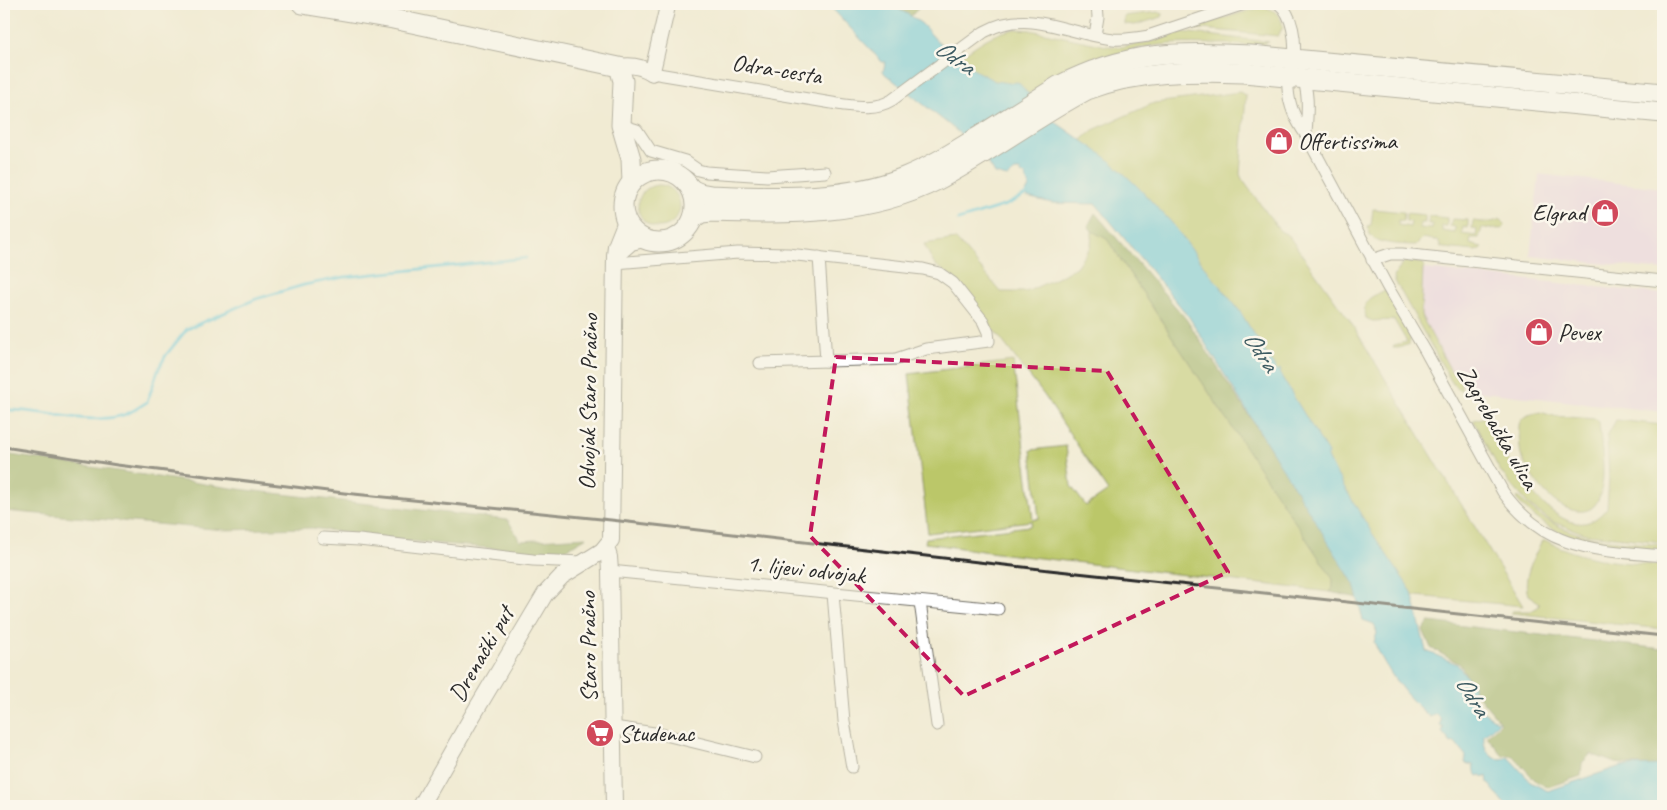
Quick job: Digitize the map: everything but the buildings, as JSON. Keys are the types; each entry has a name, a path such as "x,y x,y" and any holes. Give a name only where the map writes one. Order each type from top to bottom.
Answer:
{"main road":[{"name":"Odra-cesta","path":"302,4 393,19 619,67"},
{"path":"693,218 702,213 711,212 820,212 865,205 902,194 936,180 955,160 1102,66 1153,55 1199,53 1294,58 1663,93"},
{"path":"619,67 622,81 621,125 632,167 632,182"},
{"path":"1064,92 1087,90 1124,78 1167,73 1215,72 1296,78 1663,114"},
{"path":"615,260 630,242 644,239 661,242 677,237 693,218 695,203 691,189 682,178 644,162 627,144"},
{"path":"691,189 711,195 775,197 820,195 888,182 955,160"},
{"path":"644,239 626,221 623,212 624,198 632,182 642,174 663,170"},
{"name":"Odvojak Staro Pračno","path":"606,547 611,536 615,260 616,246 626,221"},
{"name":"Drenački put","path":"421,806 538,604 548,590 562,576 606,547"},
{"name":"Staro Pračno","path":"606,547 610,571 614,806"}],"street":[{"path":"652,73 668,4"},
{"path":"1097,4 1095,35 1120,39 1148,36 1244,4"},
{"name":"Zagrebačka ulica","path":"1279,4 1286,11 1290,20 1296,78 1308,100 1306,135"},
{"name":"Odra-cesta","path":"619,67 637,66 652,73 857,107 880,106 892,100 984,32 995,26 1017,21 1046,24 1095,35"},
{"name":"Zagrebačka ulica","path":"1296,78 1288,94 1292,111 1372,260 1498,485 1514,507 1543,531 1567,543 1585,548 1663,556"},
{"path":"621,125 637,130 650,151 685,161 698,170 706,172 767,176 826,172"},
{"path":"615,260 738,253 788,254 923,269 939,273 954,284 983,321 988,332 989,341 926,349 896,359 760,363"},
{"path":"1372,260 1390,254 1402,254 1663,281"},
{"path":"819,257 826,361"},
{"path":"323,538 359,540 533,560 584,562"},
{"name":"1. lijevi odvojak","path":"610,571 998,609"},
{"path":"833,594 844,721 852,767"},
{"path":"920,602 937,725"},
{"path":"614,727 661,734 755,757"}],"highlighted area":[{"path":"836,357 1107,371 1228,572 964,696 810,536"}],"shaded area":[{"path":"1539,174 1663,188 1663,270 1530,256"},
{"path":"1407,267 1663,294 1663,412 1473,391 1453,380 1397,284"}],"green space":[{"path":"889,4 923,4 911,16"},
{"path":"1261,7 1273,10 1278,15 1283,27 1278,36 1191,28"},
{"path":"1158,12 1163,14 1162,17 1135,25 1124,24 1124,16"},
{"path":"1016,29 1121,47 1155,41 1182,32 1269,42 1259,45 1170,44 1127,51 1065,74 1007,107 950,65 989,38"},
{"path":"1240,92 1246,96 1240,174 1242,179 1280,231 1288,235 1350,321 1523,606 1405,595 1074,147 1093,130 1154,103"},
{"path":"655,185 663,185 674,191 680,206 674,221 663,227 655,227 644,221 638,210 638,202 644,191"},
{"path":"1373,209 1404,212 1403,221 1398,220 1398,225 1410,227 1411,222 1406,221 1406,213 1425,215 1425,223 1420,223 1420,228 1432,229 1433,224 1428,224 1429,216 1447,218 1447,226 1442,226 1442,231 1455,233 1455,227 1450,226 1452,219 1468,220 1468,228 1463,227 1462,234 1476,236 1477,229 1472,228 1473,221 1490,222 1500,219 1506,225 1502,229 1482,228 1479,238 1471,238 1470,244 1482,247 1475,251 1444,248 1441,247 1438,241 1423,238 1416,245 1392,244 1372,237 1367,226 1371,225"},
{"path":"1095,213 1186,319 1354,577 1363,599 1330,592 1333,588 1333,579 1107,239 1092,231 1088,226"},
{"path":"1092,231 1107,239 1333,579 1333,588 1330,592 925,543 926,538 1030,526 1032,521 928,533 909,374 1013,361 1033,520 1039,518 1031,450 1066,446 1071,486 1086,506 1108,491 1044,395 954,278 934,264 924,244 956,239 1001,292 1026,292 1076,267 1091,246"},
{"path":"1404,262 1423,263 1425,267 1423,268 1421,315 1451,371 1461,381 1461,390 1457,389 1451,381 1395,281 1394,276"},
{"path":"1385,290 1411,337 1409,344 1399,348 1393,348 1394,345 1407,342 1394,320 1372,321 1366,318 1365,307 1368,300"},
{"path":"1540,412 1554,416 1596,419 1599,422 1603,474 1600,494 1593,507 1582,511 1569,509 1549,496 1532,476 1520,450 1519,424 1526,416"},
{"path":"1485,417 1507,459 1531,491 1549,509 1577,523 1586,523 1594,520 1607,508 1609,477 1607,436 1616,420 1663,425 1663,542 1586,534 1553,522 1530,506 1499,469 1474,422 1474,420"},
{"path":"4,454 238,489 508,520 520,541 587,537 558,554 398,540 312,528 225,530 4,511"},
{"path":"1518,497 1551,522 1568,530 1585,536 1622,542 1663,545 1663,551 1602,544 1565,535 1548,526 1532,514 1516,499"},
{"path":"1545,540 1588,557 1617,562 1663,565 1663,629 1511,613 1512,611 1531,611 1538,607 1540,603 1528,595 1527,581 1532,561 1541,542"},
{"path":"1429,622 1663,649 1663,767 1615,763 1591,754 1582,763 1581,776 1548,787 1537,782 1513,756 1502,755 1487,736 1501,723 1476,693 1460,664 1431,648 1423,630"}],"water":[{"name":"Odra","path":"828,4 889,4 911,16 922,24 937,41 958,55 960,59 976,71 995,81 1018,82 1051,119 1107,158 1135,184 1172,223 1239,310 1277,371 1281,370 1280,374 1328,453 1333,468 1372,533 1412,592 1426,651 1457,664 1473,685 1472,705 1499,722 1484,735 1485,746 1490,754 1498,759 1508,757 1532,783 1548,791 1621,766 1663,765 1663,806 1506,806 1488,783 1487,776 1483,778 1481,775 1478,776 1473,765 1465,763 1466,756 1455,742 1451,743 1442,732 1444,727 1440,725 1441,719 1436,714 1430,717 1421,709 1391,674 1374,642 1377,633 1374,624 1363,620 1354,584 1189,317 1096,204 1052,203 1027,197 1025,194 1029,187 1025,175 1021,174 1020,171 1015,171 1007,177 995,174 974,146 885,74 883,71 886,62 882,62"}],"waterway":[{"path":"958,220 1006,205 1029,193"},
{"path":"4,410 91,419 124,415 147,402 159,368 166,355 187,329 256,299 304,285 345,277 526,258"}],"railway":[{"path":"4,447 117,465 344,493 611,520 1049,570 1663,636"}],"place":[{"name":"Offertissima","path":"1279,141"},
{"name":"Elgrad","path":"1605,213"},
{"name":"Pevex","path":"1539,332"},
{"name":"Studenac","path":"600,733"}]}
